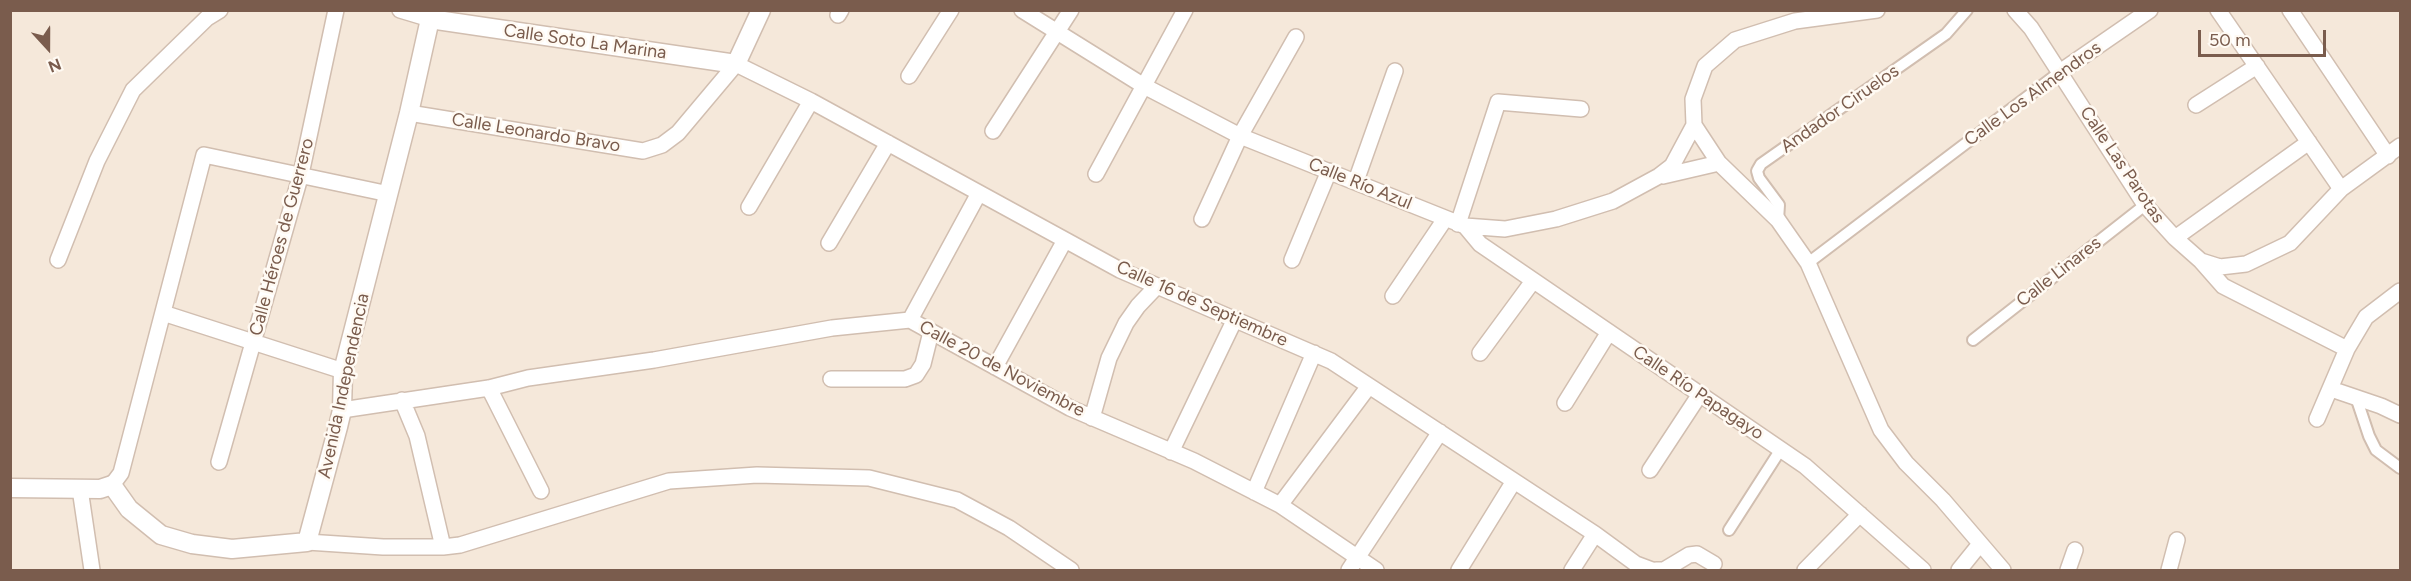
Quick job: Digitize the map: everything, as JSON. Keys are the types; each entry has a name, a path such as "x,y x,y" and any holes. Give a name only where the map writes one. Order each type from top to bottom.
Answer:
{"street":[{"path":"58,260 97,161 134,90 207,18 220,10"},
{"name":"Calle Héroes de Guerrero","path":"219,462 301,174 336,10"},
{"name":"Calle Soto La Marina","path":"400,10 736,64"},
{"path":"736,64 761,10"},
{"path":"909,76 951,10"},
{"name":"Calle Río Azul","path":"1022,10 1144,86 1240,136 1456,223 1505,230 1556,219 1613,201 1659,176 1672,166 1694,125"},
{"path":"993,132 1071,10"},
{"path":"1096,174 1185,10"},
{"path":"1876,10 1795,21 1735,40 1706,66 1694,99 1694,125 1719,163 1778,220 1808,263 1881,430 1906,463 1943,500 2003,570"},
{"name":"Andador Ciruelos","path":"1778,220 1779,205 1759,178 1757,171 1761,164 1946,34 1967,10"},
{"name":"Calle Las Parotas","path":"2015,10 2031,28 2145,205 2175,238 2201,261 2223,286 2347,349"},
{"name":"Calle Los Almendros","path":"1808,263 2060,72 2150,10"},
{"path":"2218,10 2342,189"},
{"path":"2290,10 2388,156"},
{"name":"Avenida Independencia","path":"307,542 342,410 343,372 410,112 431,15"},
{"path":"1202,219 1240,136 1296,37"},
{"name":"Calle 16 de Septiembre","path":"736,64 811,100 1120,270 1331,361 1595,534 1636,564 1654,570 1664,570 1689,555 1697,554 1714,564"},
{"name":"Calle Leonardo Bravo","path":"410,112 643,151 662,145 678,133 736,64"},
{"path":"2196,105 2257,66"},
{"path":"1356,181 1395,71"},
{"path":"749,207 811,100"},
{"path":"1394,296 1456,223 1498,102 1581,109"},
{"path":"2175,238 2308,142"},
{"path":"828,243 888,143"},
{"path":"2201,261 2220,267 2246,264 2290,243 2342,189 2400,146"},
{"path":"10,489 100,489 112,485 121,473 204,155 389,194"},
{"path":"1659,176 1719,163"},
{"path":"1292,260 1329,171"},
{"path":"910,320 979,193"},
{"name":"Calle Linares","path":"1973,340 2145,205"},
{"name":"Calle Río Papagayo","path":"1456,223 1480,244 1805,466 1923,570"},
{"path":"995,367 1065,240"},
{"path":"1480,353 1533,280"},
{"path":"1092,418 1109,358 1126,323 1157,286"},
{"path":"2317,419 2347,349 2366,317 2400,291"},
{"path":"163,313 343,372"},
{"path":"1171,452 1235,319"},
{"name":"Calle 20 de Noviembre","path":"342,410 489,388 528,378 832,328 910,320 1070,408 1171,452 1280,505 1353,564 1376,570"},
{"path":"831,380 905,379 916,375 923,364 931,332"},
{"path":"1565,403 1609,332"},
{"path":"1254,492 1314,353"},
{"path":"1280,505 1369,386"},
{"path":"489,388 541,491"},
{"path":"2331,389 2400,415"},
{"path":"1650,470 1700,394"},
{"path":"2356,397 2376,450 2400,468"},
{"path":"402,400 417,436 443,547"},
{"path":"1353,564 1440,432"},
{"path":"1729,530 1781,449"},
{"path":"112,485 129,509 161,535 192,544 232,549 307,542 383,547 443,547 460,545 669,481 758,475 869,478 957,500 1009,528 1071,570"},
{"path":"1459,570 1514,481"},
{"path":"80,489 92,570"},
{"path":"1805,570 1860,514"},
{"path":"1572,570 1595,534"},
{"path":"2169,570 2177,540"},
{"path":"1959,570 1980,544"},
{"path":"2068,570 2075,550"}],"shaded area":[{"path":"11,11 2400,11 2400,570 11,570"}]}
